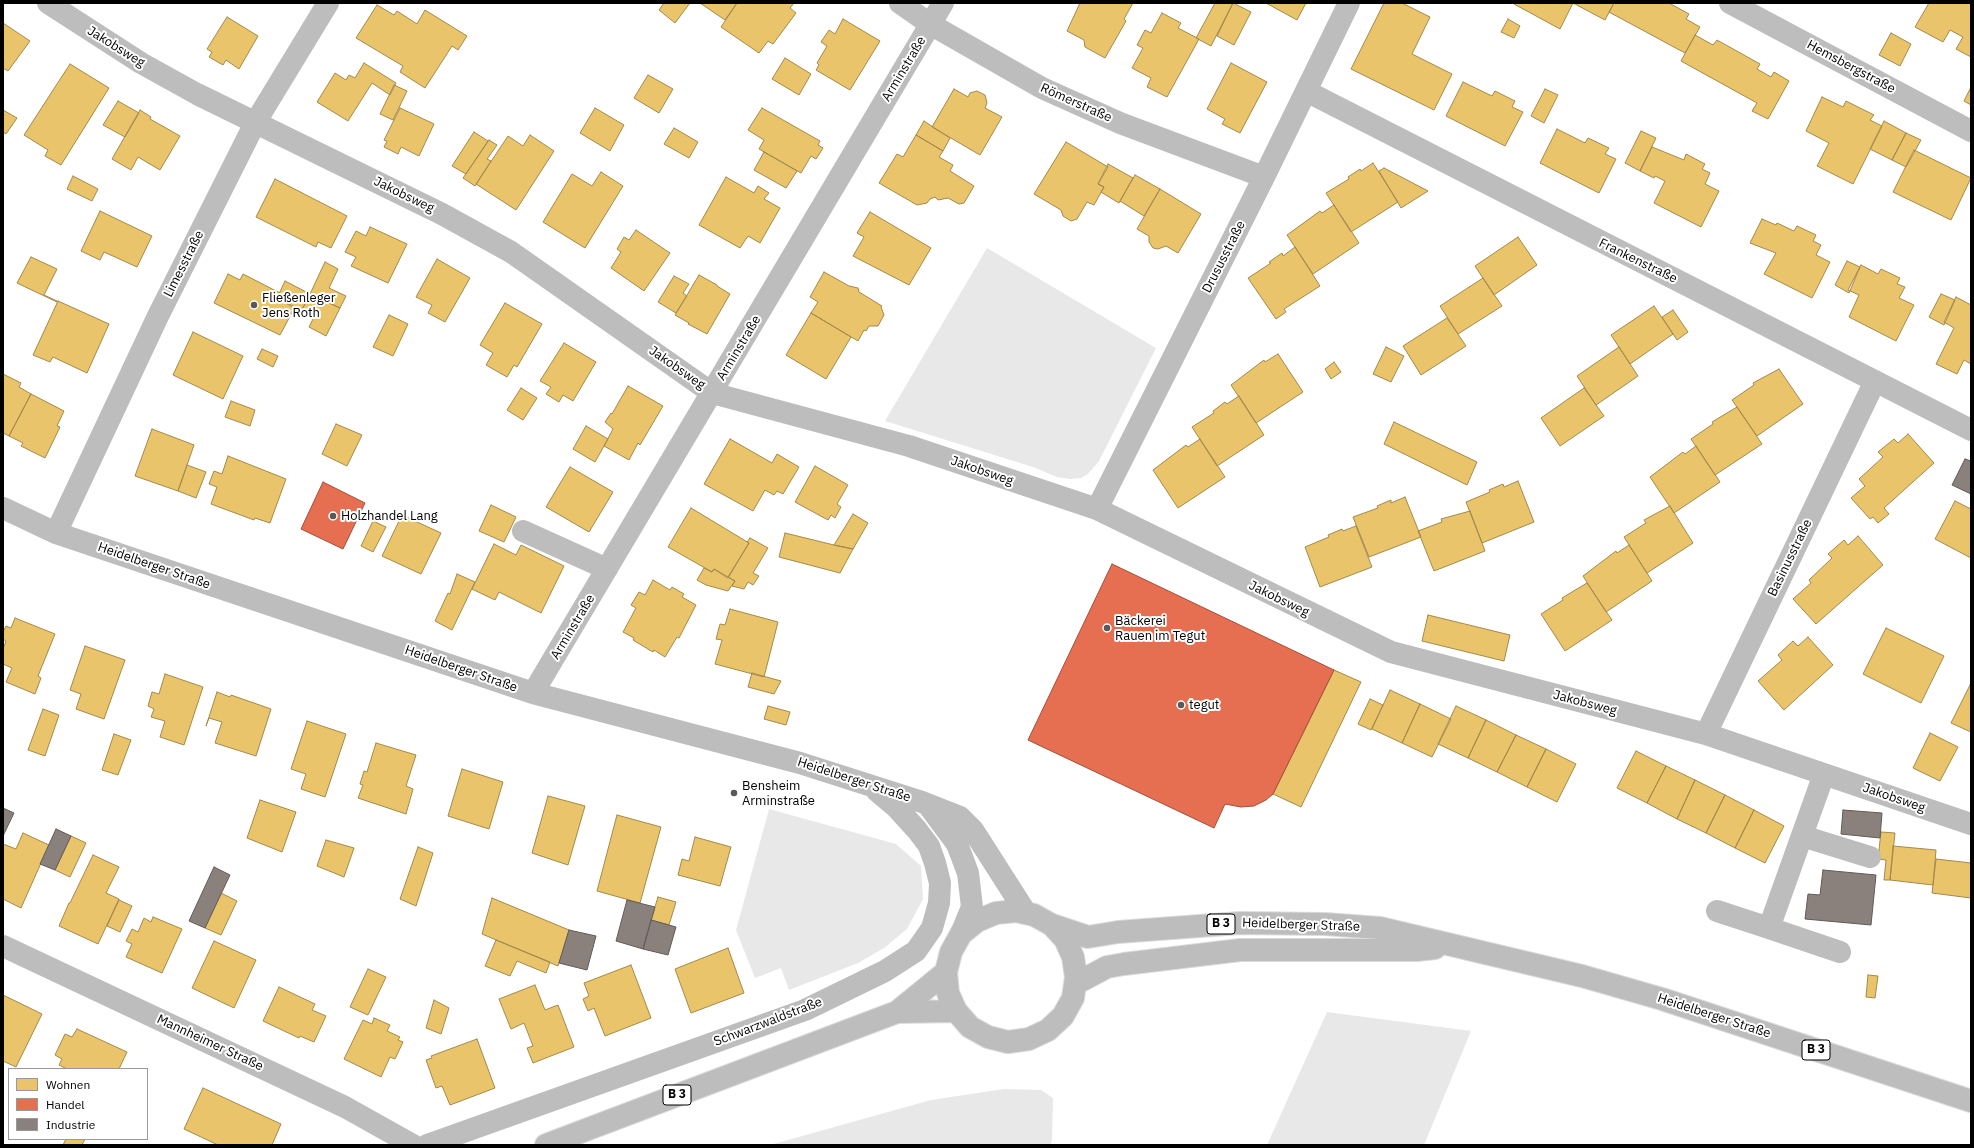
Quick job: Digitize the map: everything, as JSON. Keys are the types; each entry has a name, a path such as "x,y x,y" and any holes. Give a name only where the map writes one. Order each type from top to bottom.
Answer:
{"street":[{"name":"Jakobsweg","path":"48,3 141,63 255,123 442,214 511,252 712,393 908,446 1097,509 1391,652 1706,734 1971,824"},
{"name":"Limesstraße","path":"56,533 158,316 255,123 328,3"},
{"name":"Römerstraße","path":"900,3 930,24 1042,88 1120,123 1264,177"},
{"name":"Arminstraße","path":"533,693 943,3"},
{"name":"Drususstraße","path":"1097,509 1264,177 1349,3"},
{"name":"Hemsbergstraße","path":"1730,3 1971,131"},
{"name":"Frankenstraße","path":"1306,91 1971,430"},
{"name":"Basinusstraße","path":"1706,734 1875,381"},
{"name":"Heidelberger Straße","path":"3,508 56,533 533,693 800,763 870,785 960,817 973,830 1026,913"},
{"path":"523,531 607,569"},
{"path":"1769,928 1824,774"},
{"name":"Schwarzwaldstraße","path":"427,1145 805,1010 886,971 916,951 932,928 939,904 940,883 935,862 929,846 918,830 896,807 870,785"},
{"name":"Heidelberger Straße","path":"928,805 957,844 968,873 972,907 961,934 951,952 946,972 948,993 956,1012 970,1027 988,1037 1008,1042 1029,1039 1048,1030 1063,1016 1073,998 1076,977 1073,957 1065,939 1052,925"},
{"path":"1802,836 1870,857"},
{"name":"Heidelberger Straße","path":"961,934 977,921 996,913 1016,911 1026,913 1052,925 1088,937 1118,932 1240,923 1325,924 1380,928 1582,976 1662,999 1971,1101"},
{"path":"1717,911 1840,952"},
{"name":"Mannheimer Straße","path":"3,946 346,1107 413,1145"},
{"name":"Heidelberger Straße","path":"1075,984 1107,967 1240,950 1417,950 1454,946"},
{"name":"B 3","path":"546,1145 897,1012 946,972"},
{"name":"B 3","path":"897,1012 956,1012"}],"shaded area":[{"path":"987,248 1156,348 1099,461 1088,474 1081,478 1070,479 1057,477 1033,467 885,421"},
{"path":"769,809 896,844 921,866 923,899 907,929 884,948 858,963 789,990 781,968 755,978 736,930"},
{"path":"1327,1012 1471,1031 1424,1145 1267,1145"},
{"path":"1004,1089 1041,1090 1053,1098 1052,1140 1050,1145 770,1145 931,1100"}],"building: Wohnen":[{"path":"664,3 690,3 675,23 659,10"},
{"path":"700,3 737,3 725,20"},
{"path":"737,3 794,3 790,8 796,13 773,44 768,41 759,53 721,27"},
{"path":"1080,3 1133,3 1124,19 1126,21 1105,58 1085,47 1084,40 1067,31"},
{"path":"1215,3 1233,3 1211,46 1196,38"},
{"path":"1233,3 1251,12 1234,45 1217,36"},
{"path":"1266,3 1306,3 1297,20"},
{"path":"1384,3 1402,3 1430,17 1412,54 1452,74 1434,110 1351,69"},
{"path":"1573,3 1560,29 1514,4"},
{"path":"1573,3 1614,3 1605,20"},
{"path":"1614,3 1669,3 1689,14 1686,19 1700,27 1685,53 1609,12"},
{"path":"1929,3 1971,3 1971,57 1956,49 1963,37 1950,30 1943,42 1915,27"},
{"path":"377,5 394,15 397,11 417,24 425,10 467,36 458,50 452,46 425,88 400,72 403,66 356,38"},
{"path":"1162,13 1181,23 1178,28 1199,39 1167,97 1147,87 1151,78 1132,68 1143,48 1137,45 1145,30 1151,33"},
{"path":"227,17 258,36 239,69 226,60 223,65 209,57 212,52 207,49"},
{"path":"843,19 880,41 850,90 816,70 819,65 817,63 827,46 821,42 829,30 835,34"},
{"path":"1508,19 1520,26 1514,38 1501,32"},
{"path":"3,23 30,41 8,71 3,68"},
{"path":"1891,33 1911,44 1900,66 1879,55"},
{"path":"1695,35 1713,45 1717,40 1760,64 1757,69 1771,77 1774,72 1789,81 1768,119 1752,111 1757,103 1681,61"},
{"path":"785,58 811,74 799,95 772,79"},
{"path":"364,63 396,83 390,95 372,83 348,121 317,102 335,73 346,80 349,75 355,78"},
{"path":"1231,63 1267,82 1240,133 1222,124 1225,119 1207,109"},
{"path":"70,64 109,88 61,165 45,156 48,150 24,135"},
{"path":"648,75 673,89 659,113 634,98"},
{"path":"1463,82 1492,96 1495,91 1515,101 1512,107 1523,112 1505,146 1446,116"},
{"path":"394,85 407,91 393,120 380,114"},
{"path":"1971,87 1971,105 1964,101"},
{"path":"954,89 968,97 970,93 977,91 985,95 987,103 985,108 1002,117 980,155 932,127"},
{"path":"1545,89 1558,95 1544,123 1531,116"},
{"path":"1822,97 1843,107 1846,101 1874,115 1870,120 1882,126 1853,184 1817,166 1829,143 1806,131"},
{"path":"118,101 139,113 125,137 103,125"},
{"path":"400,108 434,124 419,156 401,147 398,154 384,147 387,141 384,140"},
{"path":"595,108 624,125 610,151 580,133"},
{"path":"762,108 820,141 818,145 823,148 816,159 811,156 801,173 759,149 764,140 748,130"},
{"path":"3,110 17,118 6,134 3,132"},
{"path":"140,110 151,117 150,119 180,136 160,170 138,157 131,170 112,159"},
{"path":"924,121 950,138 943,151 916,135"},
{"path":"1884,121 1906,133 1892,160 1870,149"},
{"path":"674,128 698,142 689,158 664,144"},
{"path":"1557,129 1585,143 1588,138 1609,148 1605,154 1616,159 1599,193 1540,163"},
{"path":"1641,131 1656,138 1640,171 1625,163"},
{"path":"474,132 488,141 466,174 452,166"},
{"path":"1906,133 1921,140 1906,167 1892,160"},
{"path":"530,135 554,151 516,210 476,184 508,136 523,146"},
{"path":"916,135 943,151 939,157 953,165 950,171 974,186 964,203 959,204 948,198 938,200 935,197 930,199 927,203 917,205 879,183 897,154 903,157"},
{"path":"489,140 497,145 487,159 491,161 475,186 463,178"},
{"path":"1066,142 1108,167 1098,184 1104,187 1094,205 1087,202 1077,219 1071,221 1063,216 1061,210 1034,194"},
{"path":"1652,147 1684,160 1686,154 1705,164 1702,169 1710,173 1705,184 1719,191 1701,227 1654,203 1665,181 1655,176 1654,178 1640,171"},
{"path":"1914,150 1971,178 1951,220 1893,192"},
{"path":"764,152 797,171 786,188 754,170"},
{"path":"1373,163 1398,202 1351,232 1326,193 1349,179 1348,177 1360,169 1361,171"},
{"path":"1108,164 1133,178 1119,203 1101,192 1104,187 1098,184"},
{"path":"1384,168 1428,191 1401,208 1379,171"},
{"path":"601,172 623,186 585,248 543,222 572,174 592,186"},
{"path":"1135,175 1160,189 1144,216 1120,201"},
{"path":"73,176 98,189 92,201 67,189"},
{"path":"726,177 754,193 758,186 769,193 764,199 780,208 760,243 748,236 740,248 699,225"},
{"path":"275,179 347,216 331,248 318,242 316,247 256,217"},
{"path":"1160,189 1201,214 1178,253 1166,246 1158,249 1153,248 1149,242 1149,236 1137,229"},
{"path":"1334,205 1359,243 1313,274 1287,235 1320,211 1322,213"},
{"path":"100,211 152,236 137,267 104,252 100,260 81,251"},
{"path":"870,212 931,248 909,285 853,256 864,237 857,233"},
{"path":"1762,219 1776,225 1777,223 1794,231 1797,226 1816,235 1813,241 1821,245 1816,255 1830,262 1812,298 1764,274 1776,253 1750,243"},
{"path":"370,227 407,244 388,283 351,266 356,257 345,252 356,231 366,236"},
{"path":"636,230 670,253 644,291 611,268 621,252 617,249 624,237 629,240"},
{"path":"1518,237 1537,265 1494,295 1475,266"},
{"path":"1295,247 1320,286 1284,309 1286,312 1276,319 1248,278 1271,263 1269,262 1282,253 1283,256"},
{"path":"31,257 57,269 44,295 57,302 17,283"},
{"path":"437,259 470,278 445,322 428,313 432,305 416,297"},
{"path":"1847,261 1860,267 1849,293 1835,285"},
{"path":"325,262 338,269 329,288 346,296 340,308 310,294"},
{"path":"1861,265 1878,274 1881,269 1900,278 1897,284 1905,287 1899,298 1914,305 1896,341 1849,317 1859,295 1848,290"},
{"path":"824,272 849,286 858,288 859,292 882,306 884,315 878,326 869,326 866,331 864,330 858,341 811,313 818,302 810,297"},
{"name":"Fließenleger Jens Roth","path":"228,274 240,280 243,274 280,293 277,298 295,307 280,335 214,303"},
{"path":"699,275 730,294 707,334 675,315"},
{"path":"674,276 689,284 683,293 687,296 676,313 658,302"},
{"path":"1483,278 1502,306 1458,334 1440,306"},
{"path":"285,281 310,294 301,312 277,298"},
{"path":"310,294 340,308 326,336 309,327 314,317 301,311"},
{"path":"1941,294 1955,300 1944,325 1929,317"},
{"path":"1956,297 1971,305 1971,364 1964,360 1957,374 1936,364 1954,328 1944,322"},
{"path":"58,301 109,324 87,373 53,357 50,362 33,355"},
{"path":"505,303 542,324 517,367 514,365 507,377 486,365 493,353 480,345"},
{"path":"1654,306 1673,334 1630,364 1611,335"},
{"path":"1673,310 1688,332 1677,340 1662,317"},
{"path":"811,313 851,337 826,379 786,355"},
{"path":"389,315 408,324 393,356 373,347"},
{"path":"1447,318 1466,346 1421,375 1403,346"},
{"path":"193,332 243,356 223,399 173,375"},
{"path":"564,343 596,362 573,401 563,395 559,402 546,394 551,387 540,381"},
{"path":"1386,347 1404,356 1391,382 1373,374"},
{"path":"1619,347 1638,376 1596,405 1577,376"},
{"path":"262,349 278,356 273,367 257,359"},
{"path":"1278,354 1303,392 1256,423 1231,385 1264,360 1265,362"},
{"path":"1334,362 1341,372 1331,379 1325,369"},
{"path":"1779,369 1803,404 1757,436 1732,400 1754,385 1753,383"},
{"path":"3,374 21,383 19,387 31,394 9,436 3,433"},
{"path":"628,386 663,406 640,445 638,443 629,460 604,446 613,429 605,422 611,413 612,414"},
{"path":"521,388 537,398 523,420 507,410"},
{"path":"1584,388 1604,416 1560,446 1541,418"},
{"path":"31,394 64,411 57,426 60,427 45,458 21,446 23,443 9,436"},
{"path":"1239,396 1264,435 1217,466 1192,427 1214,413 1213,411 1225,402 1227,404"},
{"path":"231,401 255,410 250,426 225,417"},
{"path":"1737,407 1762,444 1715,475 1691,439 1713,424 1712,422"},
{"path":"1394,422 1477,462 1467,485 1384,444"},
{"path":"336,424 362,435 347,466 322,454"},
{"path":"586,426 608,439 595,462 573,449"},
{"path":"152,429 194,445 178,491 135,476"},
{"path":"1908,434 1934,463 1884,508 1889,514 1878,523 1873,517 1870,519 1851,498 1865,486 1859,479 1883,457 1878,452 1894,439 1898,443"},
{"path":"730,439 772,463 777,454 799,467 783,494 777,491 774,495 765,490 753,511 704,484"},
{"path":"1200,439 1225,477 1178,508 1153,470 1186,445 1188,447"},
{"path":"1696,446 1720,482 1674,513 1650,477 1683,452 1685,454"},
{"path":"228,456 286,479 270,523 255,518 254,520 211,504 217,487 209,484 214,471 222,474"},
{"path":"187,465 206,472 196,498 178,491"},
{"path":"815,466 848,485 837,504 841,507 835,518 831,515 828,520 795,502"},
{"path":"570,467 613,492 589,532 546,507"},
{"path":"1518,481 1534,522 1482,543 1466,502 1490,492 1489,490 1503,484 1504,487"},
{"path":"1405,497 1421,537 1369,557 1353,517 1378,508 1377,506 1391,500 1391,503"},
{"path":"1955,501 1971,509 1971,558 1935,539"},
{"path":"491,505 516,517 504,542 479,531"},
{"path":"1670,506 1693,543 1647,573 1624,537 1646,523 1644,520"},
{"path":"691,508 749,543 728,578 714,569 712,572 668,547"},
{"path":"1470,511 1485,551 1434,571 1418,531 1442,522 1441,519"},
{"path":"853,514 868,523 853,549 834,545"},
{"path":"402,515 441,533 421,574 382,556"},
{"path":"373,521 386,527 373,552 361,546"},
{"path":"1356,526 1372,567 1320,587 1305,547 1329,537 1328,535 1342,529 1343,531"},
{"path":"785,533 853,549 840,573 779,557"},
{"path":"1858,536 1883,565 1816,624 1793,599 1811,583 1809,580 1832,558 1828,554 1844,540 1848,545"},
{"path":"750,538 768,548 753,573 759,576 753,585 748,582 744,589 732,586 735,581 728,577 749,543 747,542"},
{"path":"494,544 516,555 521,545 564,566 541,613 499,592 495,600 472,589"},
{"path":"1629,545 1652,581 1606,612 1583,576 1616,551 1617,553"},
{"path":"704,568 712,572 714,569 735,581 728,591 706,585 697,580"},
{"path":"457,574 475,582 452,630 435,621 448,593 450,594"},
{"path":"653,580 670,590 672,587 684,594 682,597 696,605 679,638 677,637 665,657 654,650 653,652 623,632 636,608 631,605 639,592 645,595"},
{"path":"1587,583 1612,620 1565,651 1541,614 1563,600 1562,598"},
{"path":"730,609 778,622 764,677 715,664 722,640 716,639 720,624 725,625"},
{"path":"1428,615 1510,635 1504,661 1422,641"},
{"path":"15,618 55,634 38,676 41,678 35,694 6,682 12,668 3,664 3,649 6,641 3,639 3,632 6,626 11,628"},
{"path":"1886,628 1944,656 1921,703 1863,674"},
{"path":"1808,637 1833,665 1784,710 1758,681 1782,660 1778,655 1793,641 1798,646"},
{"path":"85,646 125,660 104,719 76,709 81,694 70,690"},
{"path":"1334,670 1361,682 1301,807 1273,794"},
{"path":"752,673 781,681 774,694 748,687"},
{"path":"165,674 203,687 184,745 160,737 165,721 151,717 154,709 148,706 152,692 159,694"},
{"path":"1971,683 1971,732 1951,723"},
{"path":"1390,690 1420,704 1402,743 1372,729"},
{"path":"217,692 230,697 231,695 271,709 256,756 215,743 222,722 209,718 206,726"},
{"path":"1370,699 1383,705 1371,730 1358,724"},
{"path":"1420,704 1451,719 1432,757 1402,743"},
{"path":"768,706 790,712 786,725 764,719"},
{"path":"1456,706 1486,720 1468,758 1438,744"},
{"path":"43,709 59,715 45,756 28,750"},
{"path":"1486,720 1516,735 1497,772 1468,758"},
{"path":"307,721 346,734 325,797 301,789 306,774 291,769"},
{"path":"1930,733 1958,747 1940,781 1913,768"},
{"path":"114,734 131,740 118,775 102,770"},
{"path":"1516,735 1546,749 1527,787 1497,772"},
{"path":"376,743 416,755 406,786 413,789 406,814 358,798 363,785 360,784 364,771 367,772"},
{"path":"1546,749 1576,764 1557,802 1527,787"},
{"path":"1636,751 1666,766 1647,803 1617,788"},
{"path":"1666,766 1695,780 1677,819 1647,803"},
{"path":"462,769 503,782 489,829 448,816"},
{"path":"1695,780 1725,795 1706,833 1677,819"},
{"path":"1725,795 1754,810 1735,848 1706,833"},
{"path":"548,796 585,806 568,865 532,853"},
{"path":"260,800 296,812 282,852 247,838"},
{"path":"1754,810 1784,826 1765,863 1735,848"},
{"path":"617,815 661,827 640,903 597,891"},
{"path":"1881,832 1895,833 1890,880 1884,880 1886,860 1878,859"},
{"path":"23,833 49,845 21,908 3,899 3,844 16,849"},
{"path":"71,836 86,843 70,877 55,870"},
{"path":"695,837 731,847 720,886 678,875 682,859 689,861"},
{"path":"326,840 354,848 344,877 317,866"},
{"path":"1893,846 1936,850 1933,885 1890,880"},
{"path":"418,847 433,853 416,906 400,899"},
{"path":"93,855 119,867 106,893 119,899 98,944 59,926"},
{"path":"1936,859 1971,863 1971,898 1932,893"},
{"path":"221,893 237,901 221,935 205,928"},
{"path":"658,897 676,902 669,925 651,920"},
{"path":"492,898 569,930 558,966 482,934"},
{"path":"119,900 132,906 120,932 107,926"},
{"path":"153,917 182,929 162,973 126,957 132,944 126,941 132,929 138,932 144,918 151,922"},
{"path":"496,940 550,962 546,973 517,961 510,976 485,966"},
{"path":"214,941 256,960 234,1008 192,988"},
{"path":"728,948 744,993 691,1013 675,969"},
{"path":"631,965 651,1018 605,1036 594,1008 588,1011 583,999 589,996 584,983"},
{"path":"368,969 386,977 368,1015 350,1007"},
{"path":"1868,975 1878,976 1875,998 1866,997"},
{"path":"535,985 545,1010 558,1005 574,1047 533,1063 527,1048 533,1046 524,1023 511,1029 499,999"},
{"path":"279,987 315,1004 312,1010 326,1016 314,1042 300,1036 299,1038 263,1021"},
{"path":"3,995 42,1014 16,1067 3,1061"},
{"path":"434,1000 449,1008 441,1034 426,1028"},
{"path":"374,1018 390,1025 387,1031 400,1037 398,1040 403,1042 395,1059 390,1057 381,1077 344,1059 363,1020 372,1024"},
{"path":"77,1029 127,1052 119,1068 65,1068 59,1065 62,1059 55,1055 65,1034 72,1037"},
{"path":"477,1039 495,1088 450,1105 442,1086 436,1088 426,1060 432,1058 431,1056"},
{"path":"203,1088 281,1124 272,1145 218,1145 184,1129"},
{"path":"66,1140 84,1140 82,1145 63,1145"}],"building: Handel":[{"name":"Holzhandel Lang","path":"323,482 365,503 343,549 301,529"},
{"name":"tegut","path":"1112,564 1334,670 1273,794 1266,800 1254,806 1241,807 1225,804 1214,828 1028,740"}],"building: Industrie":[{"path":"1965,459 1971,461 1971,494 1952,485"},
{"path":"3,808 14,813 3,836"},
{"path":"1843,810 1882,813 1880,838 1841,834"},
{"path":"56,829 71,836 55,870 40,864"},
{"path":"214,867 230,875 205,928 189,921"},
{"path":"1823,870 1876,875 1871,925 1805,919 1808,894 1820,895"},
{"path":"627,900 655,907 643,949 616,941"},
{"path":"651,920 676,927 668,955 643,949"},
{"path":"569,930 596,936 587,970 559,963"}],"place":[{"name":"Fließenleger Jens Roth","path":"254,305"},
{"name":"Holzhandel Lang","path":"333,516"},
{"name":"Bäckerei Rauen im Tegut","path":"1107,628"},
{"name":"tegut","path":"1181,705"},
{"name":"Bensheim Arminstraße","path":"734,793"}]}
